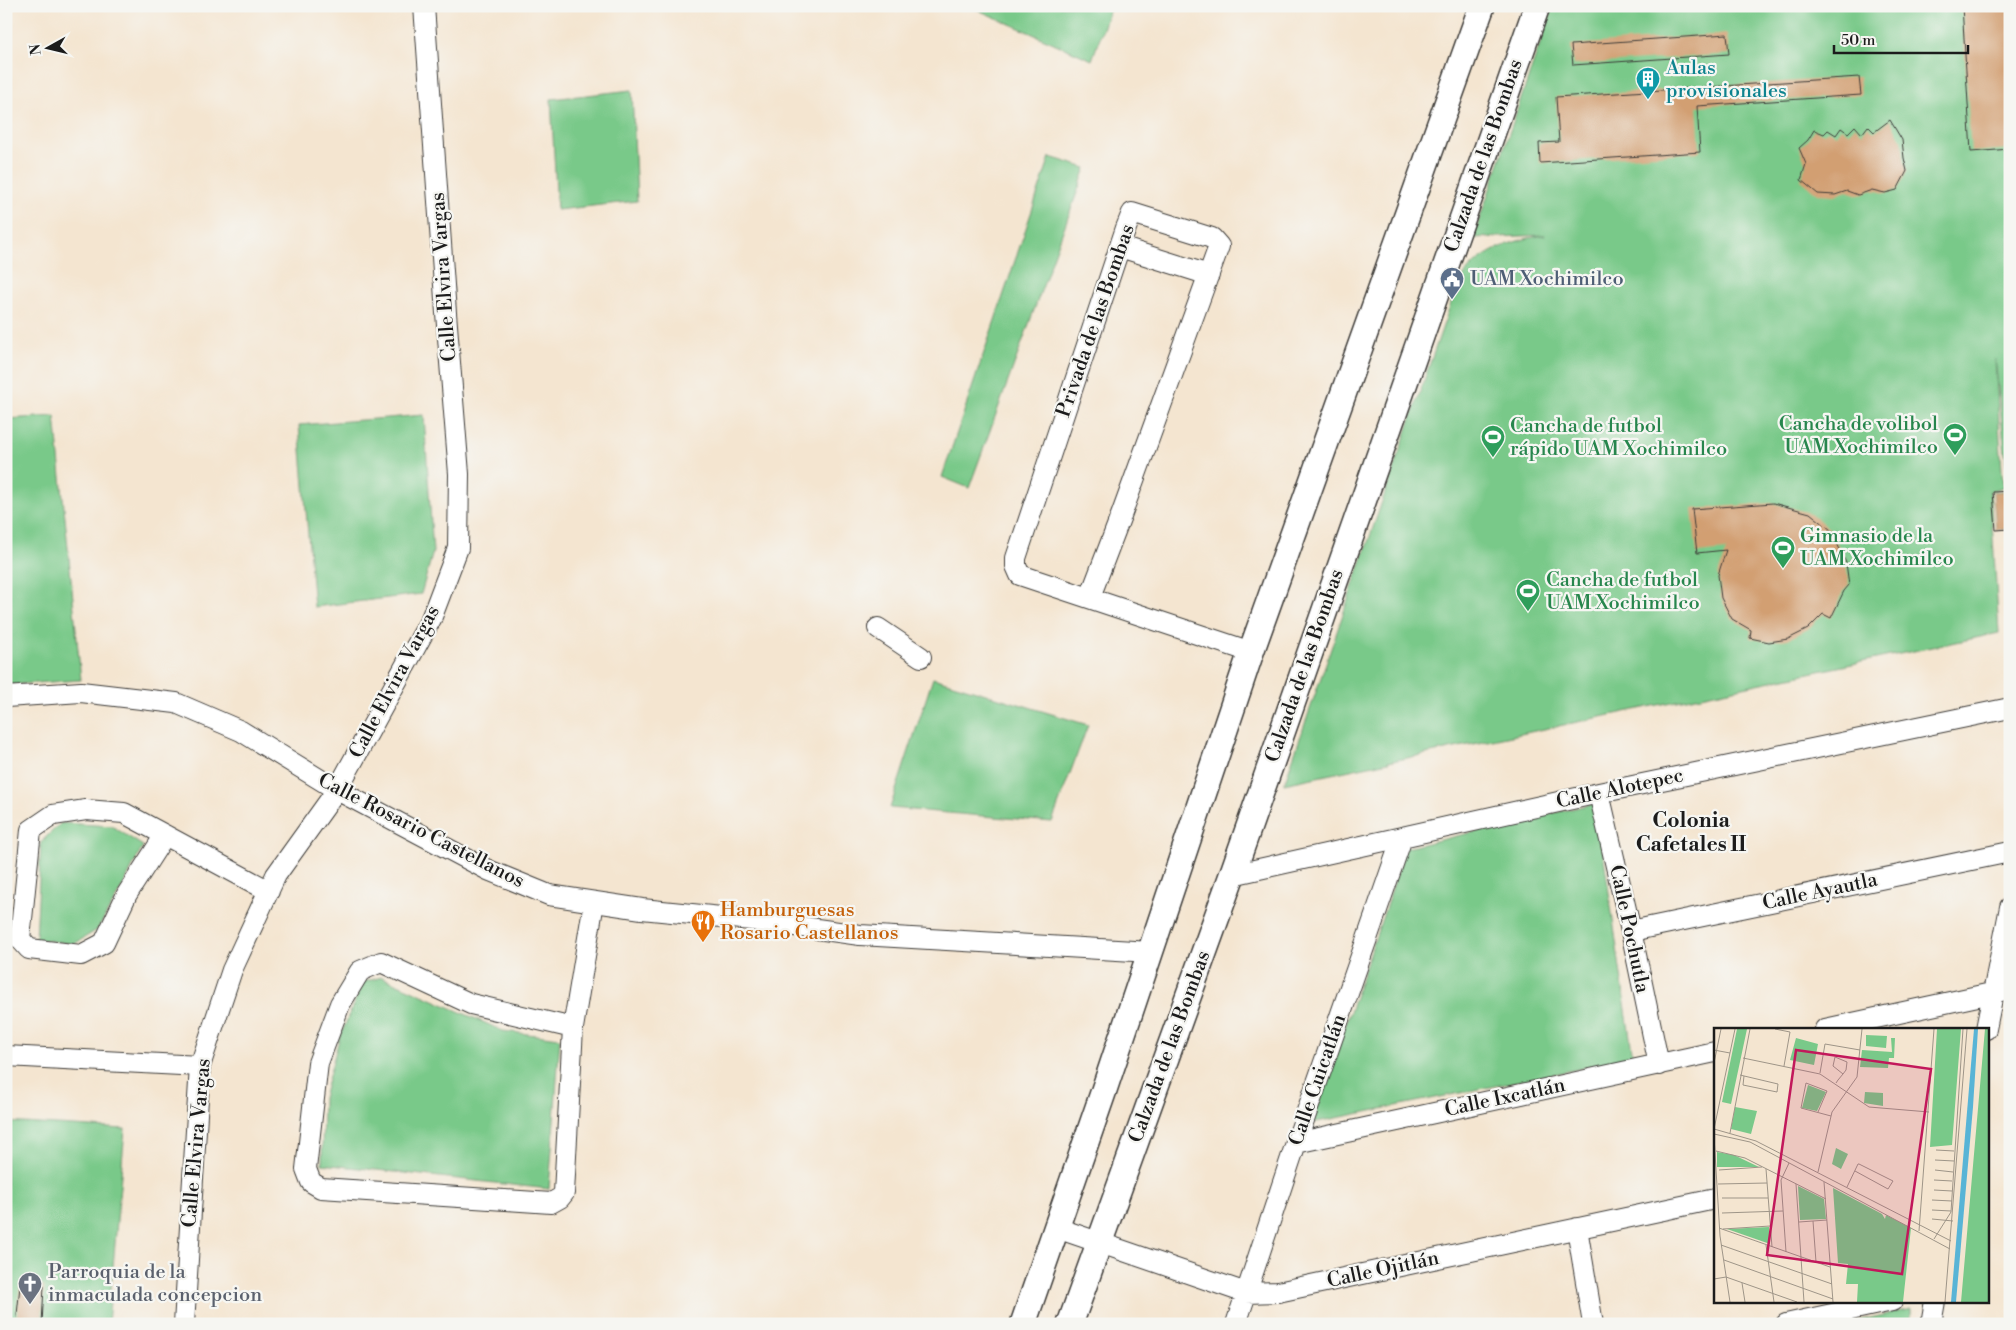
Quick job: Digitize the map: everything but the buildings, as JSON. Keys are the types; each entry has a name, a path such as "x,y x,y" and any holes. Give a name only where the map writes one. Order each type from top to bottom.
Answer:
{"main road":[{"path":"1023,1324 1151,952 1251,652 1482,6"},
{"name":"Calzada de las Bombas","path":"1070,1324 1232,875 1537,6"}],"street":[{"name":"Calle Elvira Vargas","path":"184,1324 200,1066 232,970 276,875 337,790 431,619 458,548 460,474 446,313 424,6"},
{"name":"Privada de las Bombas","path":"1090,597 1219,246 1212,238 1132,213 1016,558 1016,566 1020,574 1251,652"},
{"path":"1120,247 1209,275"},
{"path":"878,628 921,657"},
{"name":"Calle Rosario Castellanos","path":"6,697 81,692 176,703 241,731 337,790 488,870 549,895 860,935 1151,952"},
{"name":"Calle Alotepec","path":"1232,875 1599,793 2010,708"},
{"name":"Calle Pochutla","path":"1599,793 1631,932 1658,1065"},
{"path":"165,835 127,894 104,943 81,955 28,949 20,939 31,830 54,815 86,810 124,813 165,835 269,891"},
{"name":"Calle Cuicatlán","path":"1236,1324 1296,1143 1402,838"},
{"name":"Calle Ayautla","path":"1631,932 2010,852"},
{"path":"572,1028 471,1004 381,962 360,970 340,1004 318,1063 306,1169 311,1182 321,1188 340,1190 551,1203 560,1198 564,1193 572,1028 594,902"},
{"path":"1986,1028 2001,991 2010,907"},
{"path":"1830,1028 2001,991"},
{"name":"Calle Ixcatlán","path":"1296,1143 1714,1052"},
{"path":"6,1056 200,1066"},
{"name":"Calle Ojitlán","path":"1057,1228 1246,1294 1278,1292 1714,1199"},
{"path":"1577,1228 1593,1324"},
{"path":"1786,1324 1887,1302"},
{"path":"1930,1324 1935,1302"}],"green space":[{"path":"969,6 1111,6 1092,60"},
{"path":"1553,6 2010,6 2010,529 1996,530 1993,492 2009,490 1995,359 2003,487 1990,491 1999,633 1284,784 1457,288 1469,269 1485,255 1515,242 1545,235 1473,238"},
{"path":"632,90 637,201 557,210 551,99"},
{"path":"1050,157 1086,168 969,488 942,477"},
{"path":"424,415 433,552 421,594 314,607 299,425"},
{"path":"55,416 81,680 6,685 6,419"},
{"path":"933,678 1088,725 1052,822 890,808"},
{"path":"1596,803 1633,1058 1312,1123 1406,848"},
{"path":"61,823 112,826 143,846 123,886 97,930 74,944 36,939 41,842"},
{"path":"382,977 503,1031 560,1038 549,1189 322,1164 323,1098 339,1039 363,982"},
{"path":"6,1122 125,1129 108,1324 6,1324"},
{"path":"1911,1309 1911,1324 1843,1324"}],"place":[{"name":"Aulas provisionales","path":"1648,100"},
{"name":"UAM Xochimilco","path":"1452,300"},
{"name":"Cancha de volibol UAM Xochimilco","path":"1955,456"},
{"name":"Cancha de futbol rápido UAM Xochimilco","path":"1493,458"},
{"name":"Gimnasio de la UAM Xochimilco","path":"1783,569"},
{"name":"Cancha de futbol UAM Xochimilco","path":"1528,612"},
{"name":"Hamburguesas Rosario Castellanos","path":"703,943"},
{"name":"Parroquia de la inmaculada concepcion","path":"30,1305"}],"district":[{"name":"Colonia Cafetales II","path":"1691,833"}]}
